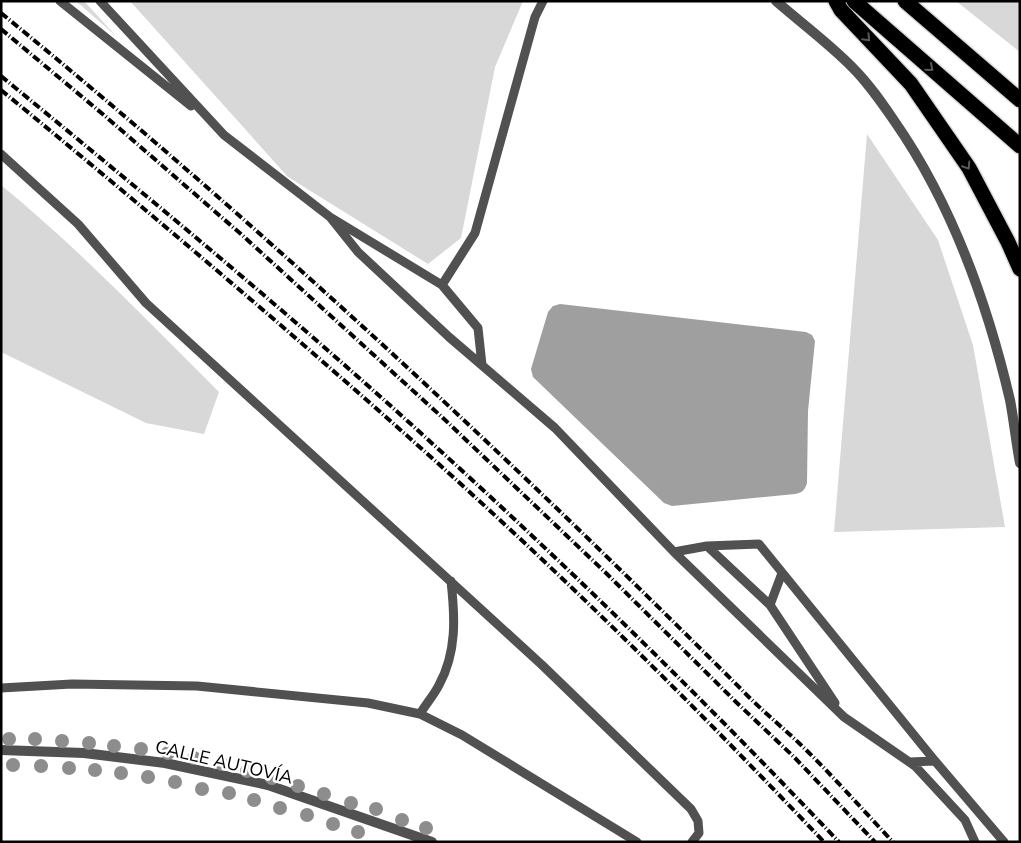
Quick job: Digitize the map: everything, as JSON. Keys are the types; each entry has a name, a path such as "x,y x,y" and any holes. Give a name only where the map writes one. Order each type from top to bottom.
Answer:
{"highway":[{"path":"836,1 841,10 911,84 922,99 969,168 1020,269"},
{"path":"854,1 1020,146"},
{"path":"905,1 1020,100"}],"street":[{"path":"776,1 853,68 883,104 905,136 932,183 958,239 979,294 1010,402 1020,463"},
{"name":"CALLE AUTOVÍA","path":"1,750 84,753 165,763 268,785 432,842"}],"lane":[{"path":"60,1 219,128"},
{"path":"100,1 224,135 330,217 442,285 478,328 482,365"},
{"path":"442,285 475,232 535,18 543,1"},
{"path":"1,154 78,224 146,303 542,665 691,809 698,820 699,833 692,842"},
{"path":"330,217 358,252 482,365 555,428 674,552 844,717 909,762 965,820 975,842"},
{"path":"674,552 707,546 759,544 935,761 1004,842"},
{"path":"707,546 770,604 844,717"},
{"path":"770,604 782,573"},
{"path":"420,714 440,684 452,652 454,617 451,581"},
{"path":"1,688 72,684 197,686 368,703 420,714 462,735 638,842"},
{"path":"909,762 935,761"}],"shaded area":[{"path":"76,1 84,1 116,36"},
{"path":"130,1 523,1 495,67 461,238 428,264 288,177"},
{"path":"956,1 1020,1 1020,52"},
{"path":"867,134 938,240 973,345 1005,527 834,532"},
{"path":"1,185 86,260 219,392 204,434 146,423 1,352"},
{"path":"560,304 806,332 812,335 815,341 808,411 807,483 804,489 795,494 672,506 664,503 533,377 531,369 548,312 553,306"}],"railway":[{"path":"1,13 193,175 380,342 563,514 756,704 800,744 893,842"},
{"path":"1,29 242,235 443,418 607,574 795,758 875,842"},
{"path":"1,76 166,212 435,446 641,640 839,842"},
{"path":"1,90 272,318 483,504 632,646 824,842"}]}
